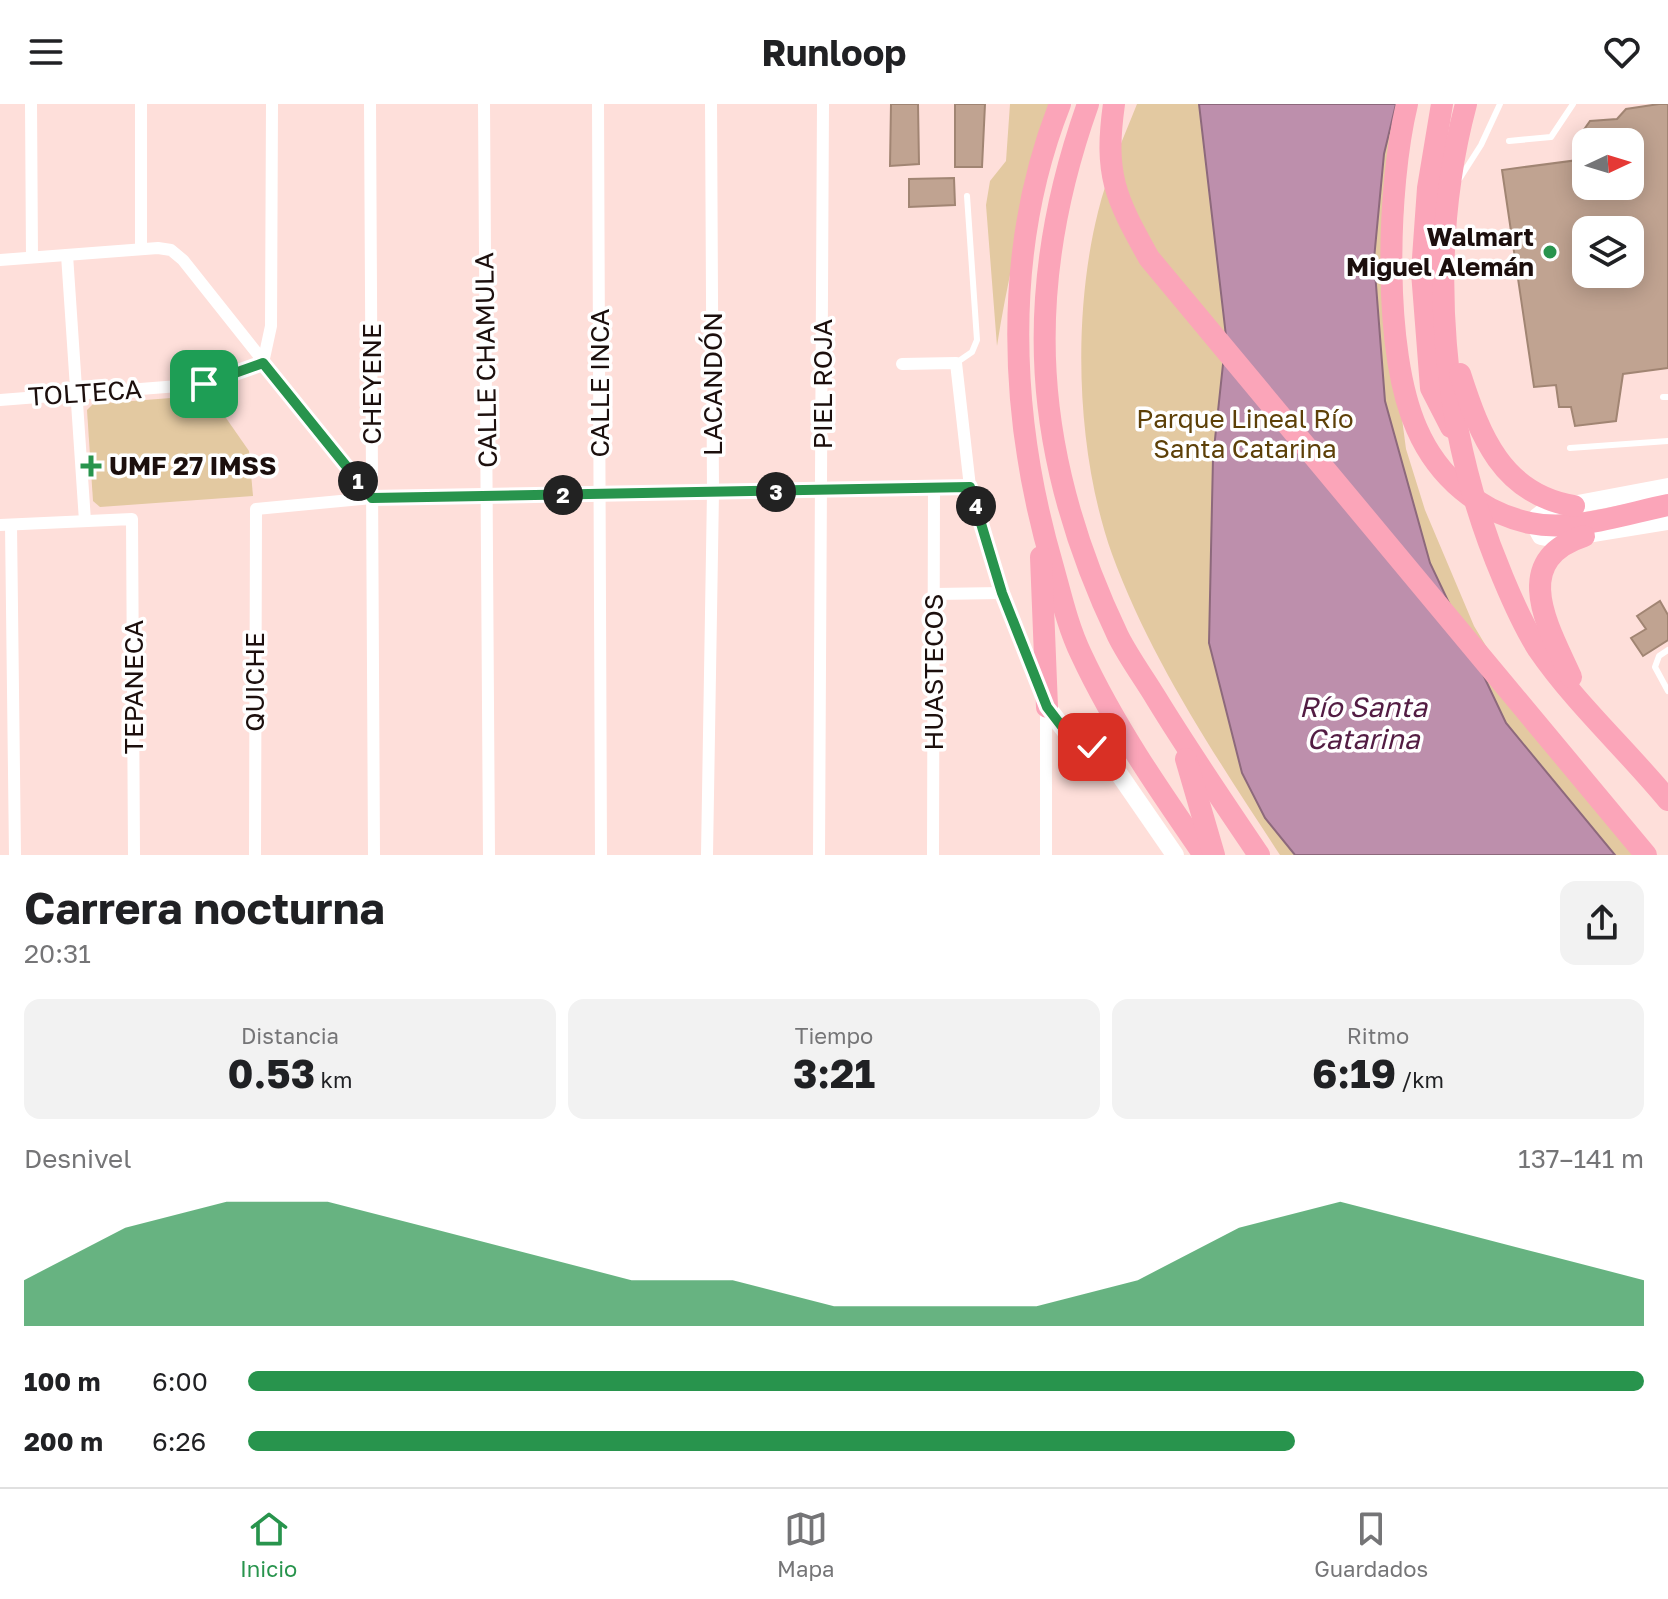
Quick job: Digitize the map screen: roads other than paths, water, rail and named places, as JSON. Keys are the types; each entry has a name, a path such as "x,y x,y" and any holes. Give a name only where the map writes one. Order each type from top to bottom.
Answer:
{"highway":[{"path":"1060,104 1027,218 1018,318 1025,445 1039,520 1079,651 1120,727 1204,855"},
{"path":"1088,104 1053,222 1043,297 1043,367 1054,442 1082,553 1119,639 1259,855"},
{"path":"1114,104 1108,148 1118,202 1149,258 1646,855"},
{"path":"1407,104 1395,164 1391,209 1393,308 1404,389 1421,439 1450,480 1486,506 1521,520 1547,525 1666,520"},
{"path":"1442,104 1428,188 1422,272 1431,388 1461,446"},
{"path":"1466,104 1449,194 1444,272 1450,385 1461,446 1483,525 1518,610 1538,648 1668,800"},
{"path":"1447,334 1476,422 1491,453 1522,486 1547,500 1574,506"},
{"path":"1039,520 1047,707"},
{"path":"1584,536 1553,555 1541,574 1539,589 1549,627 1584,704"},
{"path":"1181,738 1214,855"}],"street":[{"path":"31,104 32,257"},
{"path":"141,104 141,248"},
{"path":"263,363 271,326 272,104"},
{"name":"CHEYENE","path":"370,104 374,855"},
{"name":"CALLE CHAMULA","path":"484,104 489,855"},
{"name":"CALLE INCA","path":"598,104 601,855"},
{"name":"LACANDÓN","path":"707,855 713,492 711,104"},
{"name":"PIEL ROJA","path":"819,855 823,104"},
{"path":"0,260 141,248 171,250 183,260 372,498 970,487"},
{"path":"15,855 5,525 85,521 67,255"},
{"name":"TOLTECA","path":"0,400 204,384 263,363"},
{"path":"902,364 956,363 970,487 1002,593 1047,707 1070,737 1106,755 1167,852"},
{"path":"1666,520 1584,536 1546,538 1536,527 1537,517 1546,510 1668,487"},
{"name":"HUASTECOS","path":"933,855 934,488"},
{"name":"QUICHE","path":"255,855 256,509 372,498"},
{"name":"TEPANECA","path":"85,521 132,519 134,855"},
{"path":"935,594 1002,593"},
{"path":"1046,855 1047,707"}],"lane":[{"path":"1449,194 1481,145 1500,104"},
{"path":"1509,141 1551,137 1573,104"},
{"path":"956,363 972,352 977,340 967,196"},
{"path":"1570,448 1668,441"},
{"path":"1668,650 1659,656 1655,667 1668,691"}],"water":[{"name":"Río Santa Catarina","path":"1199,104 1396,104 1384,154 1374,259 1385,401 1430,563 1506,723 1615,855 1295,855 1265,818 1242,773 1209,643 1213,458 1226,336"}],"place":[{"name":"Walmart Miguel Alemán","path":"1550,252"},
{"name":"UMF 27 IMSS","path":"91,466"}],"park label":[{"name":"Parque Lineal Río Santa Catarina","path":"1245,434"}]}
